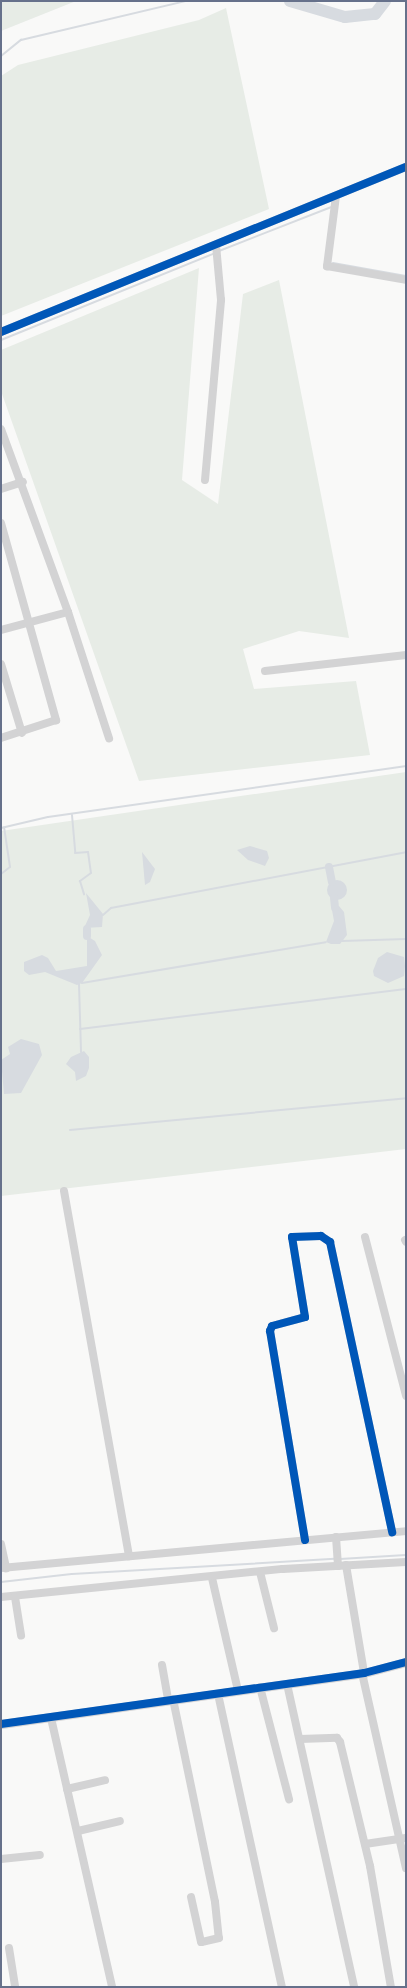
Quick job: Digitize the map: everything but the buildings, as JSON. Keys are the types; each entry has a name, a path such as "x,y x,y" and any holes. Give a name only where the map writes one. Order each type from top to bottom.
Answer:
{"street":[{"path":"1,332 406,167"},
{"path":"336,196 327,266 406,280"},
{"path":"205,480 221,300 216,245"},
{"path":"1,429 23,482 109,738"},
{"path":"1,489 23,482"},
{"path":"1,523 56,720 22,733 1,738"},
{"path":"1,630 68,612"},
{"path":"265,671 406,655"},
{"path":"1,664 22,733"},
{"path":"64,1191 129,1556"},
{"path":"305,1540 270,1331 272,1326 305,1317 292,1237 321,1236 330,1242 392,1532"},
{"path":"365,1237 406,1396"},
{"path":"1,1544 4,1568 406,1531"},
{"path":"336,1537 363,1673 402,1839 406,1868"},
{"path":"1,1597 15,1598 341,1564 406,1562"},
{"path":"260,1572 274,1628"},
{"path":"212,1578 238,1691"},
{"path":"15,1598 21,1636"},
{"path":"1,1724 363,1673 406,1662"},
{"path":"162,1665 215,1902 219,1938 201,1942 191,1897"},
{"path":"287,1684 354,1987"},
{"path":"260,1688 289,1799"},
{"path":"218,1694 282,1987"},
{"path":"51,1718 78,1830 112,1987"},
{"path":"300,1739 339,1740 365,1844 391,1987"},
{"path":"67,1789 105,1780"},
{"path":"78,1830 120,1821"},
{"path":"365,1844 402,1839"},
{"path":"1,1859 40,1855"},
{"path":"9,1948 15,1987"}],"shaded area":[{"path":"1,1 76,1 1,31"},
{"path":"226,8 269,209 1,316 1,76 18,65 199,20"},
{"path":"199,268 182,480 218,504 243,294 279,280 349,638 299,631 243,649 254,689 356,681 370,755 139,781 1,391 1,350"},
{"path":"406,772 406,1149 1,1196 1,831"},
{"path":"250,846 267,851 269,858 265,866 248,860 237,850"},
{"path":"142,852 155,869 150,882 145,885"},
{"path":"337,880 344,883 347,890 344,897 337,900 330,897 327,890 330,883"},
{"path":"86,893 103,914 102,927 84,928 90,915"},
{"path":"339,906 344,912 347,935 340,944 331,944 326,942 334,921 332,910"},
{"path":"87,936 95,941 102,955 82,983 77,985 45,972 29,975 24,971 24,962 42,955 48,958 56,971 87,966"},
{"path":"387,952 404,957 405,966 404,976 388,983 374,976 373,971 378,958"},
{"path":"21,1039 39,1044 42,1055 21,1093 4,1094 1,1060 10,1054 8,1047"},
{"path":"84,1051 89,1057 89,1068 86,1076 76,1081 75,1072 66,1064 71,1057"}],"waterway":[{"path":"1,56 21,40 186,1"},
{"path":"290,1 345,17 375,14 385,1"},
{"path":"219,251 331,207"},
{"path":"1,340 215,253"},
{"path":"333,263 406,276"},
{"path":"1,828 48,817 406,766"},
{"path":"72,815 75,853 88,852 91,873 80,881 84,894"},
{"path":"1,874 10,867 4,827"},
{"path":"103,915 111,908 406,852"},
{"path":"329,867 332,882"},
{"path":"334,898 335,908"},
{"path":"87,929 87,936"},
{"path":"342,941 406,939"},
{"path":"82,983 326,942"},
{"path":"79,984 81,1052"},
{"path":"80,1029 406,989"},
{"path":"70,1130 406,1098"},
{"path":"340,1559 406,1555"},
{"path":"1,1582 72,1574 335,1559"}],"cycle path":[{"path":"1,332 406,167"},
{"path":"305,1540 270,1331 272,1326 305,1317 292,1237 321,1236 330,1242 392,1532"},
{"path":"1,1724 364,1673 406,1662"}]}
